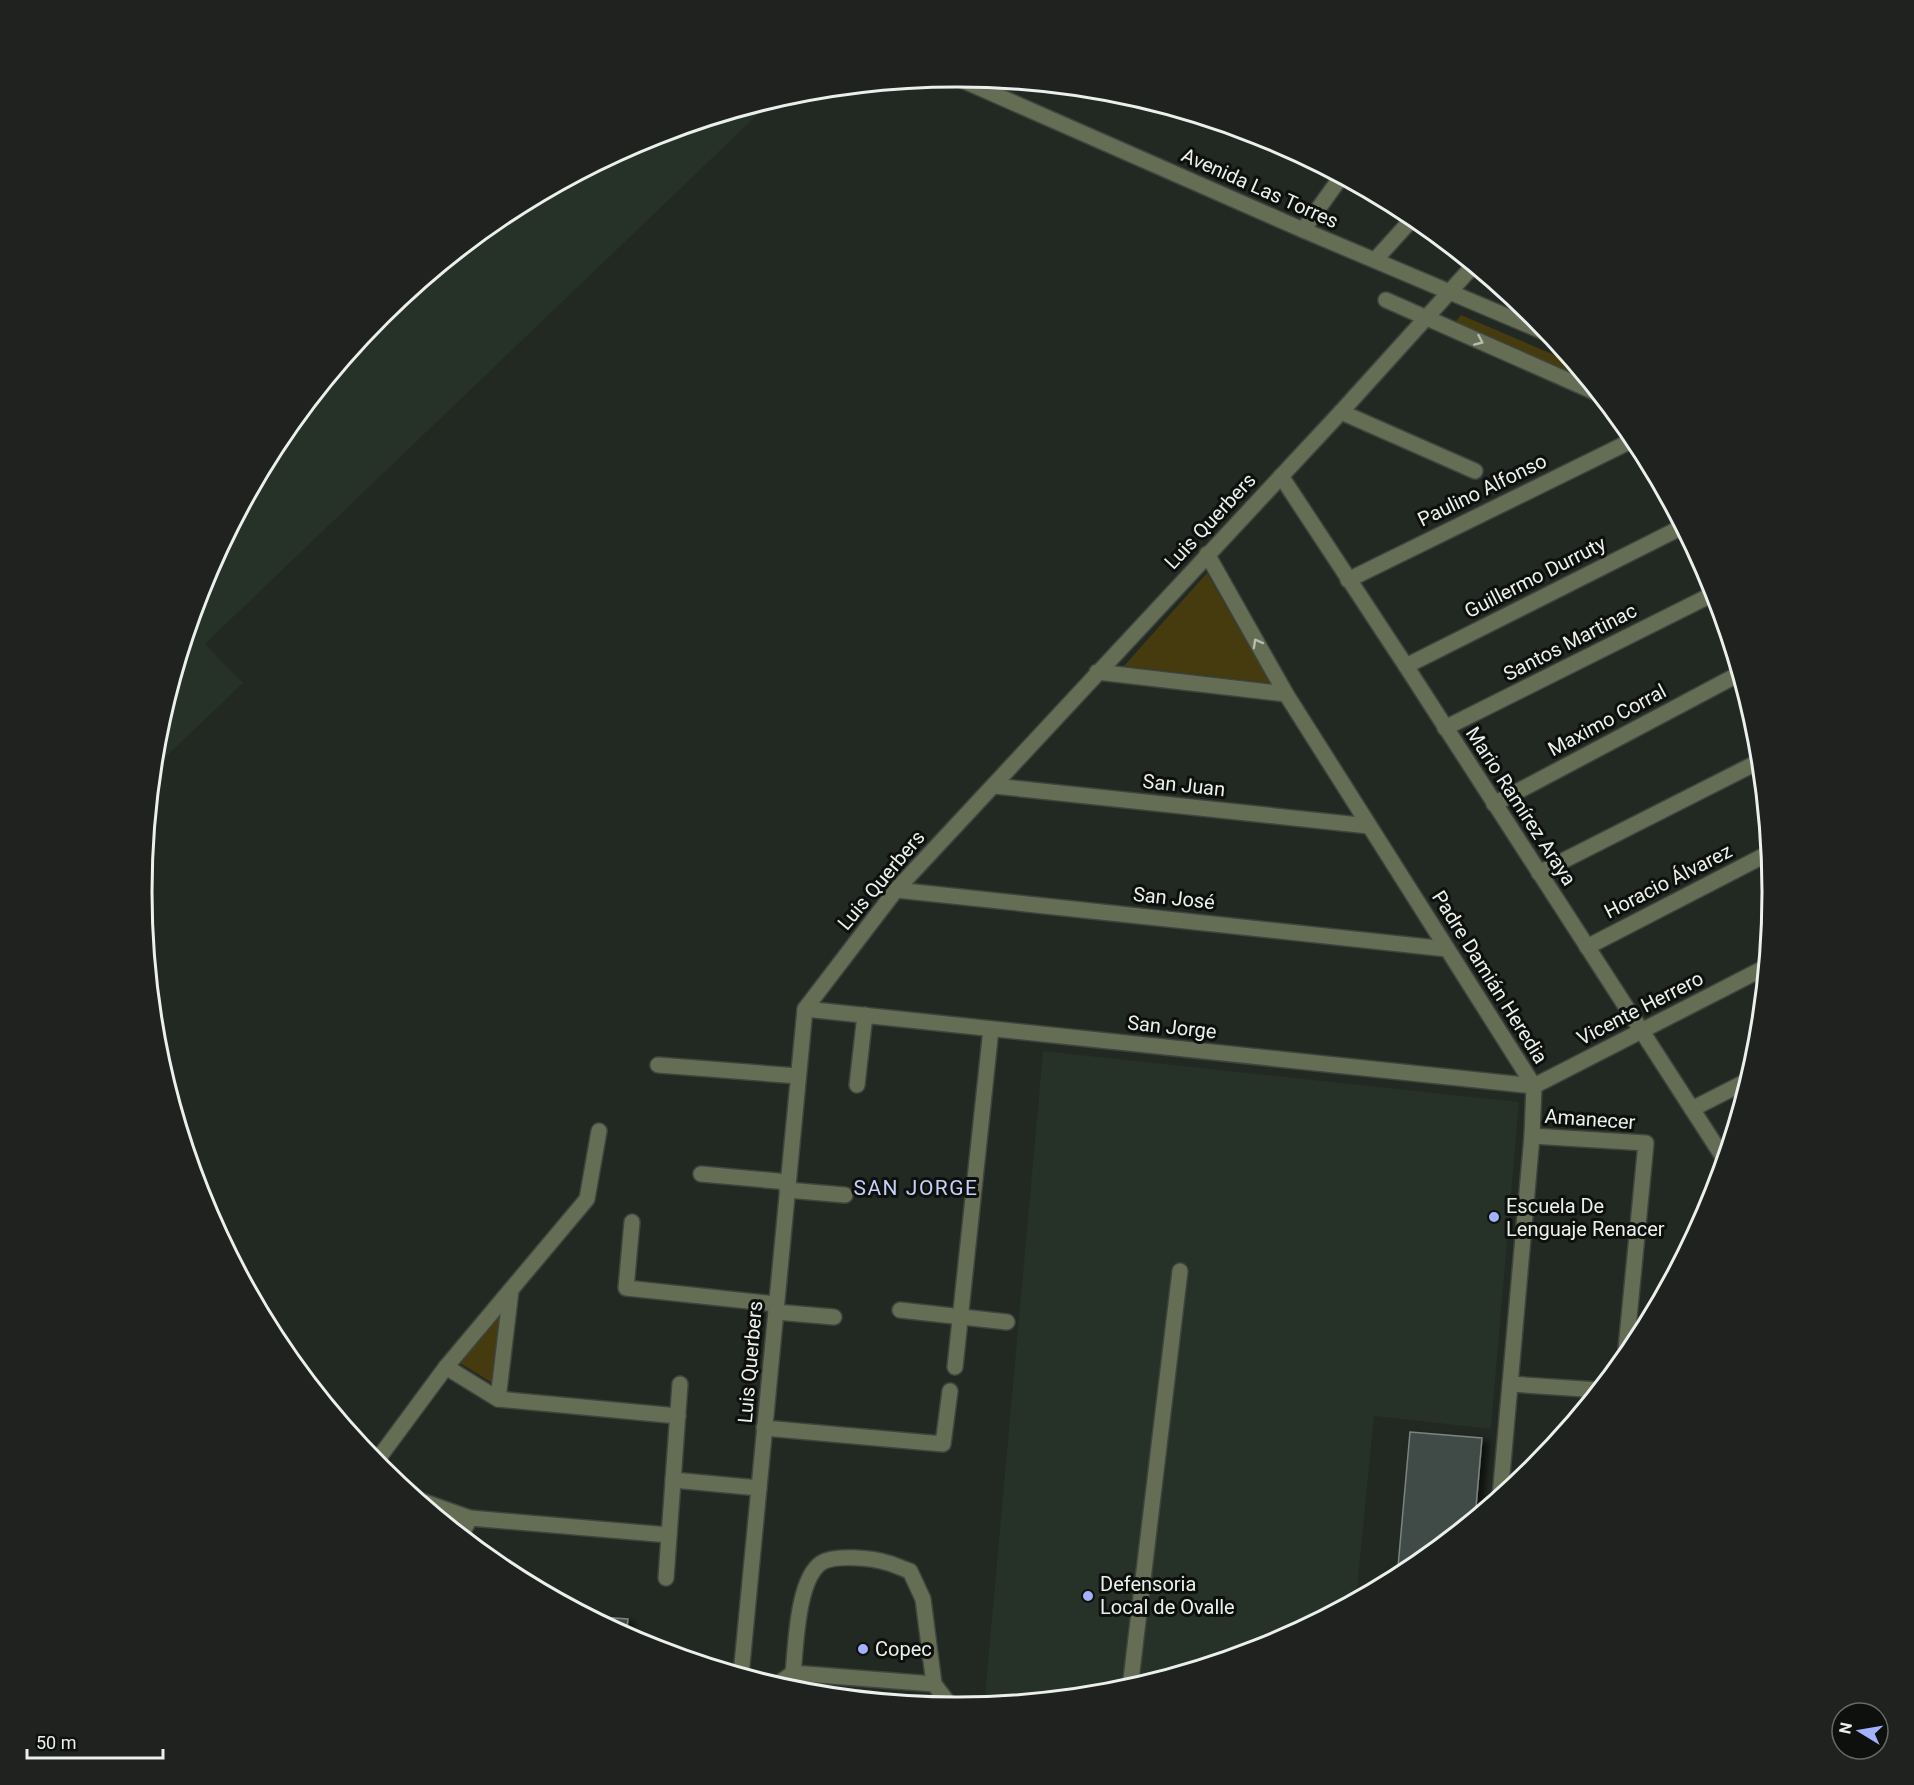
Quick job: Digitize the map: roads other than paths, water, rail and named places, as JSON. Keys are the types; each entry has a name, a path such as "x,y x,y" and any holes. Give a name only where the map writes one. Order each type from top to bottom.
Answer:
{"street":[{"name":"Avenida Las Torres","path":"982,88 1303,230 1529,326"},
{"path":"1303,230 1337,183"},
{"path":"1375,260 1407,225"},
{"name":"Luis Querbers","path":"742,1669 805,1009 896,890 1341,412 1468,271"},
{"path":"1386,300 1584,388"},
{"path":"1341,412 1475,471"},
{"name":"Paulino Alfonso","path":"1348,580 1626,443"},
{"name":"Mario Ramírez Araya","path":"1281,476 1720,1152"},
{"name":"Guillermo Durruty","path":"1406,666 1676,530"},
{"name":"Padre Damián Heredia","path":"1207,554 1286,694 1534,1086 1532,1136 1501,1486"},
{"name":"Santos Martinac","path":"1445,728 1706,597"},
{"path":"1097,672 1286,694"},
{"name":"Maximo Corral","path":"1494,804 1733,677"},
{"path":"1539,873 1752,765"},
{"name":"San Juan","path":"994,786 1369,826"},
{"name":"Horacio Álvarez","path":"1587,947 1761,857"},
{"name":"San José","path":"896,890 1447,949"},
{"name":"Vicente Herrero","path":"1534,1086 1759,971"},
{"name":"San Jorge","path":"805,1009 1534,1086"},
{"path":"857,1085 865,1016"},
{"path":"955,1367 991,1029"},
{"path":"658,1065 798,1076"},
{"path":"1692,1108 1739,1085"},
{"path":"381,1455 446,1367 588,1198 599,1131"},
{"name":"Amanecer","path":"1532,1136 1646,1143 1626,1342"},
{"path":"701,1174 845,1195"},
{"path":"632,1222 626,1288 834,1317"},
{"path":"1131,1679 1180,1271"},
{"path":"498,1399 511,1290"},
{"path":"900,1310 1007,1322"},
{"path":"446,1367 498,1399 678,1416"},
{"path":"666,1578 680,1384"},
{"path":"1510,1384 1591,1389"},
{"path":"764,1428 943,1444 950,1391"},
{"path":"673,1480 759,1488"},
{"path":"435,1506 470,1518 669,1535"},
{"path":"464,1530 470,1518"},
{"path":"793,1673 799,1610 807,1581 821,1563 842,1557 888,1562 910,1571 923,1599 934,1684 944,1698"},
{"path":"784,1679 793,1673 934,1684"}],"place":[{"name":"Escuela De Lenguaje Renacer","path":"1494,1217"},
{"name":"Defensoria Local de Ovalle","path":"1088,1596"},
{"name":"Copec","path":"863,1649"}],"district":[{"name":"SAN JORGE","path":"916,1188"}]}
